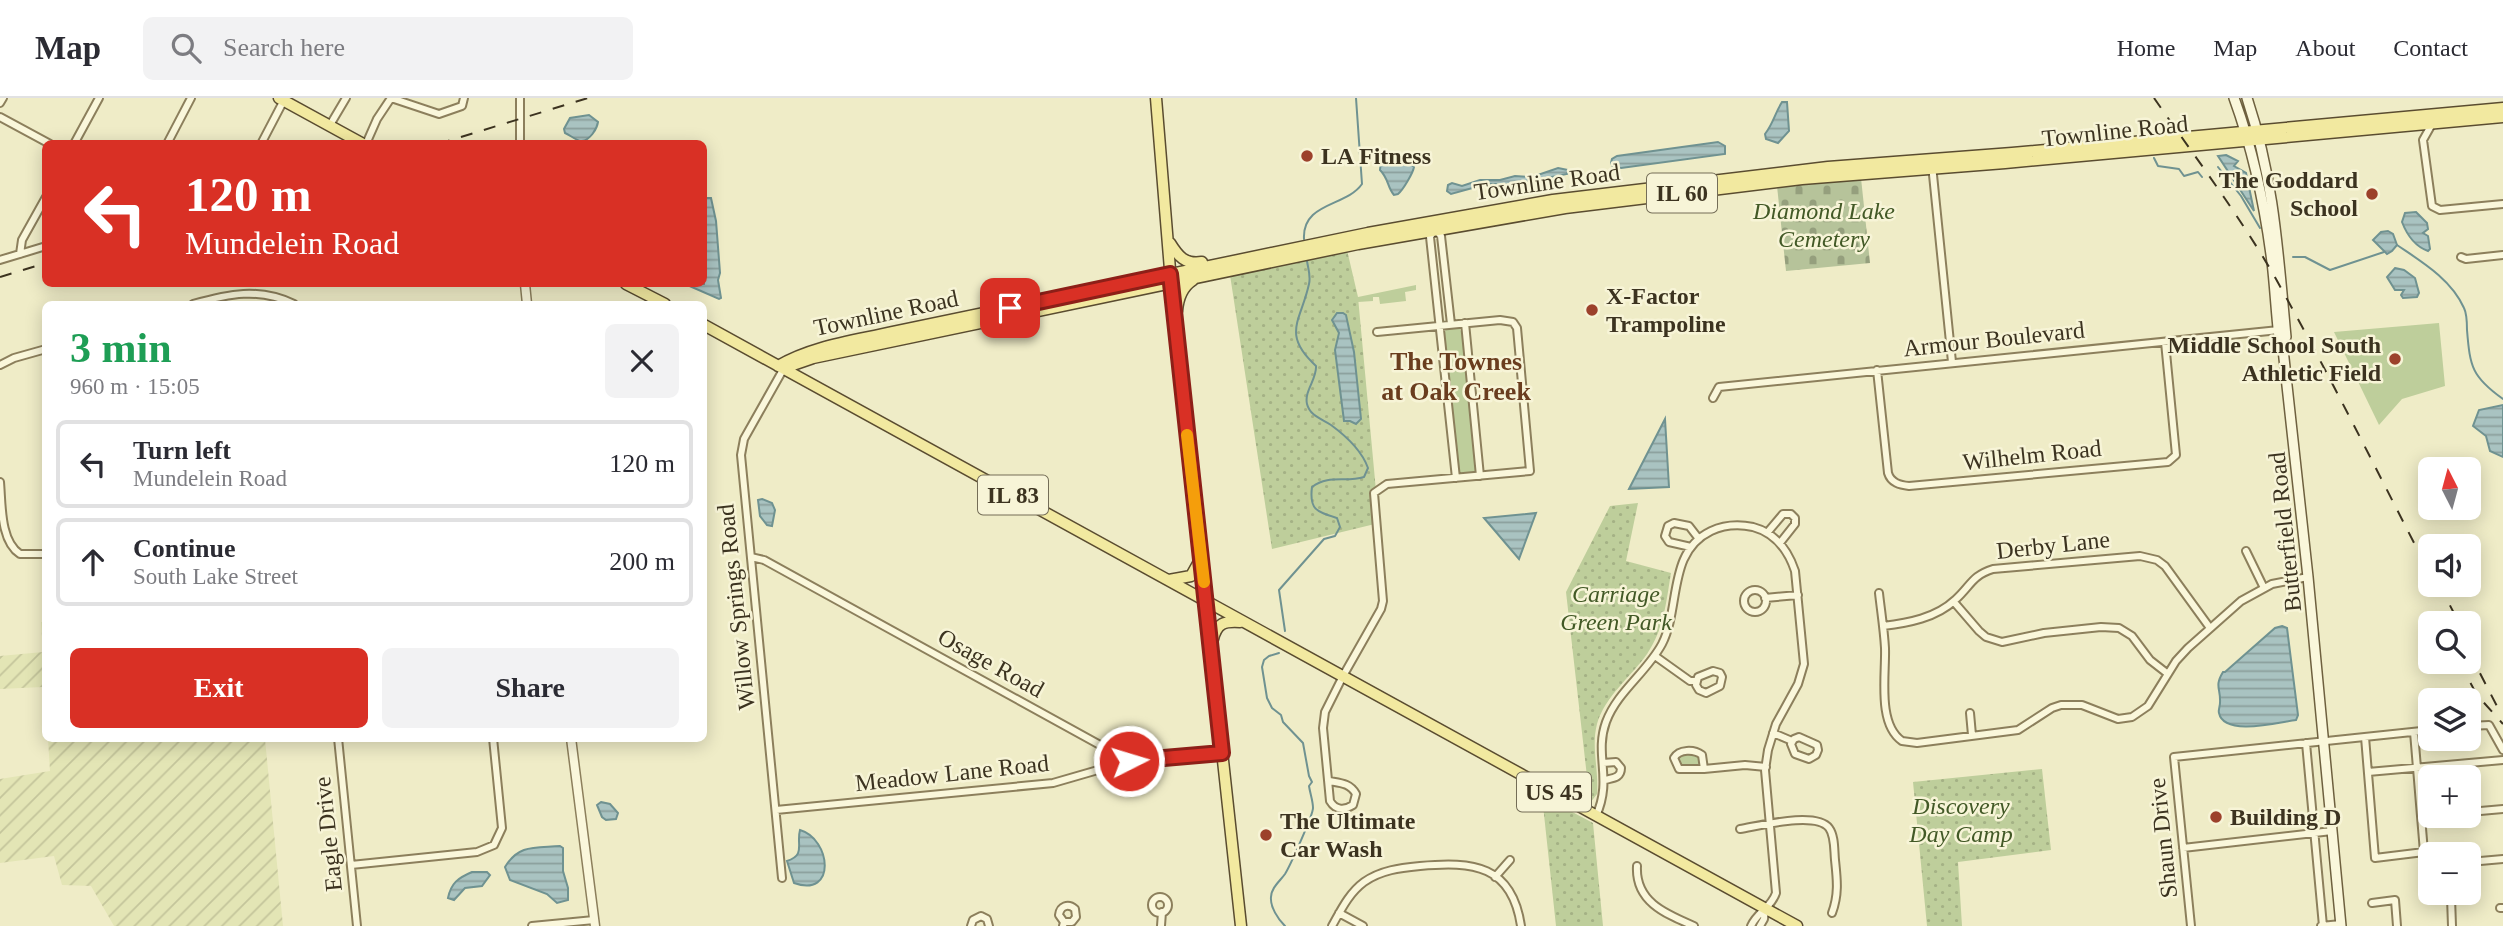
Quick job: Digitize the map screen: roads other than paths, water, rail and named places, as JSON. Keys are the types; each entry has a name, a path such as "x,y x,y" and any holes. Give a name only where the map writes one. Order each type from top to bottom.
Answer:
{"main road":[{"path":"1156,98 1175,322 1241,926"},
{"path":"2234,98 2246,135 2262,204 2282,333"},
{"name":"Butterfield Road","path":"2247,98 2259,134 2276,221 2282,333 2325,741 2341,925"},
{"path":"282,99 358,140"},
{"name":"Townline Road","path":"2259,134 2503,108"},
{"name":"Townline Road","path":"781,367 796,355 822,348 1171,278 1199,276 1435,229 1552,209 1932,164 2246,135 2406,126 2503,117"},
{"name":"Townline Road","path":"781,367 1171,278 1234,261 1368,233 1553,200 1778,173 1932,164"},
{"path":"1168,239 1181,258 1188,262 1234,261"},
{"path":"1175,322 1181,293 1185,286 1199,276"},
{"path":"632,287 659,301"},
{"path":"707,327 781,367"},
{"path":"808,381 807,372 813,358"},
{"name":"IL 83","path":"781,367 1206,600"},
{"path":"1168,580 1191,576 1201,558"},
{"name":"US 45","path":"1206,600 1797,926"},
{"path":"1211,645 1219,625 1224,622 1244,622"}],"street":[{"path":"0,103 3,98"},
{"path":"76,140 99,98"},
{"path":"169,140 191,98"},
{"path":"330,125 346,98"},
{"path":"367,140 391,98 439,114 462,106 464,98"},
{"path":"520,98 520,140"},
{"path":"263,140 282,99"},
{"path":"0,117 43,140"},
{"path":"2432,124 2423,140 2432,206 2440,210 2503,204"},
{"path":"2406,126 2415,130 2423,140"},
{"path":"1932,164 1952,362"},
{"path":"20,254 22,240 42,204"},
{"path":"1451,324 1441,236 1435,229 1430,237 1456,478"},
{"path":"0,260 42,247"},
{"path":"2461,257 2466,259 2503,255"},
{"path":"206,301 242,293 266,294 286,301"},
{"path":"1329,780 1353,789 1356,794 1353,805 1343,809 1331,804 1323,719 1383,601 1374,494 1387,484 1530,471 1517,328 1513,321 1377,332"},
{"path":"1465,323 1480,476"},
{"name":"Armour Boulevard","path":"1713,398 1719,387 1952,362 2282,333"},
{"name":"Wilhelm Road","path":"1877,370 1888,473 1895,482 1911,486 2173,460 2176,455 2165,342"},
{"path":"0,365 42,350"},
{"name":"Willow Springs Road","path":"781,367 741,450 782,878"},
{"path":"0,482 8,544 20,554 42,554"},
{"path":"1767,533 1783,514 1794,516 1795,524 1777,541"},
{"path":"1691,547 1669,542 1665,533 1668,526 1674,523 1689,526 1699,539"},
{"path":"1596,816 1605,780 1602,741 1608,717 1655,656 1669,628 1679,569 1691,547 1718,528 1738,525 1767,533 1791,559 1795,571 1804,651 1802,674 1773,733 1766,767 1777,887 1775,897 1757,914 1751,926"},
{"path":"2246,551 2264,588"},
{"name":"Osage Road","path":"751,556 764,560 1129,761"},
{"name":"Derby Lane","path":"1883,626 1919,620 1954,602 1965,583 1993,569 2130,556 2163,560 2210,628"},
{"path":"1879,593 1888,718 1892,733 1908,743 2018,730 2052,708 2069,704 2083,705 2112,718 2132,717 2148,706 2176,661 2241,601 2264,588 2290,579 2308,577"},
{"path":"1765,598 1798,595"},
{"path":"1954,602 1986,637 2002,642 2044,633 2101,627 2119,628 2132,636 2150,660 2168,674"},
{"path":"1655,656 1690,681 1697,681"},
{"path":"1970,713 1972,736"},
{"path":"2481,725 2489,725 2503,750"},
{"path":"2341,925 2322,926 2306,743 2418,731"},
{"path":"2413,732 2418,778"},
{"path":"1773,733 1792,741"},
{"path":"2365,737 2375,858 2424,852 2423,828"},
{"name":"Eagle Drive","path":"338,742 357,926"},
{"path":"351,865 477,852 491,848 498,840 502,828 494,742"},
{"path":"532,926 594,923 571,742"},
{"name":"Shaun Drive","path":"2191,926 2174,757 2306,743"},
{"path":"1704,769 1704,761 1697,752 1681,752 1674,758 1679,769 1704,769 1745,765 1766,767"},
{"path":"1129,761 1222,753"},
{"path":"2368,772 2503,760"},
{"name":"Meadow Lane Road","path":"776,810 1053,783 1129,761"},
{"path":"1603,763 1616,762 1621,768 1617,777 1605,780"},
{"path":"2481,811 2503,809"},
{"path":"1740,829 1816,820 1829,828 1832,834 1838,890 1832,913"},
{"path":"2183,848 2332,831"},
{"path":"2481,861 2503,859"},
{"path":"1495,877 1510,860"},
{"path":"1332,926 1352,893 1362,884 1387,871 1463,863 1495,877 1513,897 1521,926"},
{"path":"1637,866 1640,887 1653,905 1660,911 1694,926"},
{"path":"2372,903 2395,900 2398,926"},
{"path":"2451,905 2452,926"},
{"path":"1760,926 1765,909"},
{"path":"1161,926 1162,912"},
{"path":"1339,914 1363,926"},
{"path":"971,926 973,920 981,916 987,919 989,926"}],"water":[{"path":"1782,102 1787,102 1789,131 1778,143 1766,139 1765,134"},
{"path":"589,115 598,122 588,139 578,140 565,133 564,129 570,118"},
{"path":"1718,142 1725,146 1725,154 1621,168 1613,167 1611,163 1617,156"},
{"path":"2226,155 2238,161 2234,166 2246,173 2254,211 2218,156"},
{"path":"1386,158 1405,158 1414,167 1398,194 1394,195 1380,170 1381,161"},
{"path":"1558,168 1568,170 1567,174 1517,184 1487,184 1451,194 1447,191 1448,185 1452,183 1462,186 1480,180 1532,177"},
{"path":"707,198 711,198 716,221 719,299 692,287 707,287"},
{"path":"2416,212 2427,223 2428,229 2423,233 2428,236 2428,251 2412,240 2402,222 2405,213"},
{"path":"2388,231 2393,234 2397,245 2387,254 2373,240 2381,232"},
{"path":"2395,268 2404,270 2415,278 2419,293 2417,297 2403,298 2401,295 2404,290 2395,290 2387,277"},
{"path":"1337,313 1346,315 1354,352 1361,419 1356,424 1344,421 1335,350 1339,333 1332,320"},
{"path":"2503,405 2503,457 2490,451 2486,436 2473,426 2479,410"},
{"path":"1665,419 1669,487 1629,489"},
{"path":"758,500 772,503 775,510 772,526 767,525 760,516"},
{"path":"1536,513 1519,559 1484,518"},
{"path":"2275,628 2287,628 2298,715 2296,720 2241,726 2223,720 2219,712 2218,684 2223,672"},
{"path":"601,802 610,804 618,813 616,819 606,820 602,817 597,805"},
{"path":"800,830 810,835 818,844 825,866 823,875 817,882 808,885 794,883 787,861 793,859 798,852"},
{"path":"535,847 563,848 563,871 568,900 557,903 547,894 510,880 505,867 516,854"},
{"path":"472,872 487,872 490,875 482,886 465,888 454,900 448,898 456,882"}],"waterway":[{"path":"1304,239 1305,227 1317,211 1346,197 1362,184 1356,98"},
{"path":"2154,158 2158,166 2179,169 2184,176 2198,172 2202,177"},
{"path":"2218,167 2241,196 2260,228"},
{"path":"2397,245 2435,272 2452,288 2466,313 2474,370 2485,384 2503,399"},
{"path":"2293,257 2305,257 2330,270 2384,252"},
{"path":"1285,631 1279,590 1324,539 1335,536 1340,527 1337,518 1320,512 1313,505 1312,487 1325,481 1364,477 1368,468 1353,444 1314,414 1307,404 1307,394 1315,376 1316,366 1305,355 1296,336 1298,318 1310,281 1307,261"},
{"path":"1279,653 1264,660 1262,667 1267,698 1272,708 1281,715 1283,722 1303,743 1312,782 1309,786 1313,808 1285,874 1271,894 1273,909 1285,926"}],"railway":[{"path":"451,140 588,98"},
{"path":"2154,98 2276,279 2418,551"},
{"path":"0,277 42,264"},
{"path":"2446,597 2453,611"},
{"path":"2466,674 2477,695 2503,724"},
{"path":"2480,674 2501,714"}],"place":[{"name":"LA Fitness","path":"1307,156"},
{"name":"The Goddard School","path":"2372,194"},
{"name":"X-Factor Trampoline","path":"1592,310"},
{"name":"Middle School South Athletic Field","path":"2395,359"},
{"name":"Building D","path":"2216,817"},
{"name":"The Ultimate Car Wash","path":"1266,835"}],"district":[{"name":"The Townes at Oak Creek","path":"1456,376"}],"park label":[{"name":"Diamond Lake Cemetery","path":"1824,225"},
{"name":"Carriage Green Park","path":"1616,608"},
{"name":"Discovery Day Camp","path":"1961,820"}]}
